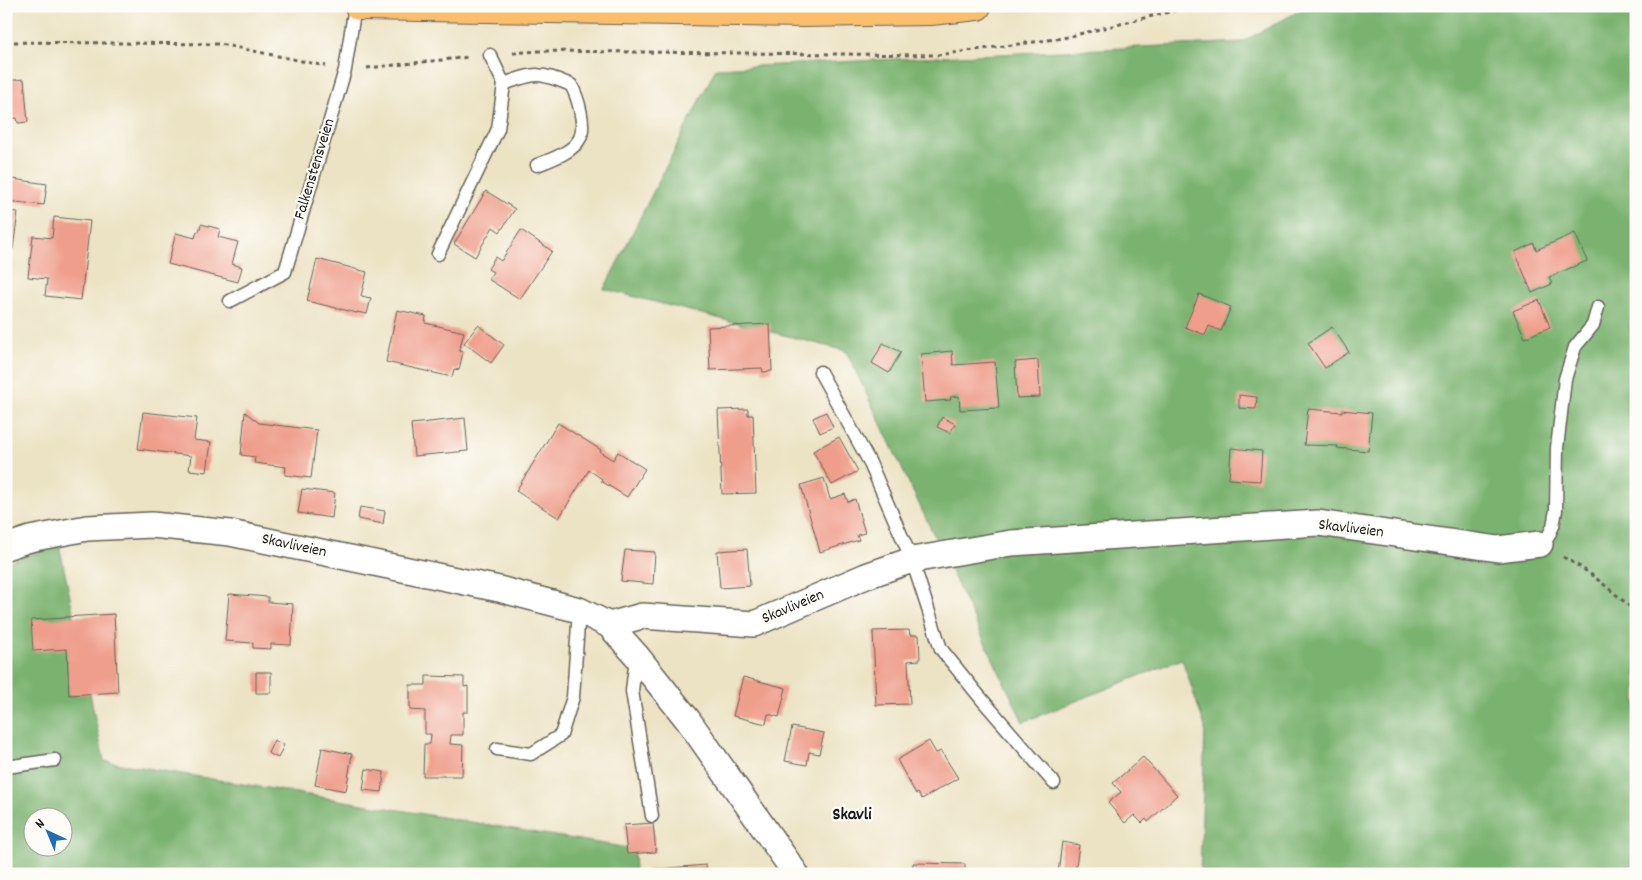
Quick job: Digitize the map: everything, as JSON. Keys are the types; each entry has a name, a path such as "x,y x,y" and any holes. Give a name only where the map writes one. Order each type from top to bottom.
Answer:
{"main road":[{"path":"359,6 802,14 931,11 977,6"}],"street":[{"name":"Skavliveien","path":"610,625 642,616 754,624 866,576 912,560 1011,543 1318,523 1498,549 1540,544"},
{"name":"Skavliveien","path":"6,547 30,539 87,528 152,525 230,533 498,589 579,610 610,625 636,655 688,720 796,874"}],"lane":[{"name":"Falkenstensveien","path":"230,301 285,272 346,70 355,6"},
{"path":"438,254 498,129 504,84 490,55"},
{"path":"504,84 528,75 543,74 571,85 577,95 582,116 581,138 561,155 537,165"},
{"path":"1540,544 1548,536 1553,526 1556,510 1557,448 1565,379 1575,347 1593,325 1598,307"},
{"path":"820,372 869,461 912,560 941,649 1054,783"},
{"path":"497,749 531,754 560,735 573,697 579,610"},
{"path":"636,655 632,690 652,816"},
{"path":"6,767 55,760"}],"path":[{"path":"6,42 220,44 346,70 538,51 938,55 1063,38 1193,6"},
{"path":"1540,544 1578,564 1636,612"}],"green space":[{"path":"1308,6 1636,6 1636,874 1200,874 1205,727 1182,659 1023,722 846,351 604,289 716,68 1242,42"},
{"path":"59,544 104,761 634,849 635,874 6,874 6,563"}],"building":[{"path":"24,79 28,122 18,123 17,118 6,119 6,81"},
{"path":"6,178 47,184 44,205 6,201"},
{"path":"486,191 515,209 500,232 493,227 475,257 454,244"},
{"path":"6,211 18,212 13,249 6,248"},
{"path":"54,217 90,221 81,300 45,296 47,279 28,277 33,236 52,238"},
{"path":"201,224 220,229 218,237 238,242 232,264 242,267 238,282 168,264 176,233 195,238"},
{"path":"521,230 552,251 520,299 488,279 493,272 488,269 495,257 501,261"},
{"path":"1575,233 1587,261 1549,277 1552,284 1532,293 1515,252 1534,243 1536,250"},
{"path":"317,259 367,272 361,296 371,298 367,314 307,301"},
{"path":"1199,294 1231,307 1221,331 1209,326 1205,335 1185,327"},
{"path":"1539,300 1550,327 1525,338 1513,311"},
{"path":"397,310 426,316 425,323 464,332 459,351 463,352 459,370 454,369 452,377 386,362"},
{"path":"770,324 772,371 763,372 762,368 710,370 708,327"},
{"path":"478,325 504,345 491,363 464,343"},
{"path":"1332,327 1349,352 1325,368 1308,343"},
{"path":"883,343 901,352 889,373 872,363"},
{"path":"952,351 953,365 995,362 999,408 960,410 959,396 950,397 951,400 925,402 921,354"},
{"path":"1038,360 1040,397 1017,398 1015,362"},
{"path":"1239,395 1257,397 1256,409 1239,408"},
{"path":"748,409 748,415 753,415 756,493 722,494 718,410"},
{"path":"1308,409 1372,413 1368,451 1337,448 1338,446 1304,445"},
{"path":"143,412 197,418 194,440 211,442 207,472 189,470 191,456 138,449"},
{"path":"245,412 259,423 317,430 311,478 285,475 286,467 254,463 255,457 241,455"},
{"path":"826,412 833,427 820,433 813,418"},
{"path":"942,417 955,424 950,433 937,427"},
{"path":"465,418 468,451 414,456 411,424"},
{"path":"558,423 601,450 600,452 613,460 618,452 645,469 627,497 601,481 602,479 589,470 559,518 516,491"},
{"path":"839,437 858,471 832,485 813,451"},
{"path":"1231,448 1262,451 1260,481 1229,479"},
{"path":"824,478 830,499 845,494 848,502 855,499 865,533 857,535 859,540 820,552 801,485"},
{"path":"302,489 335,493 332,518 298,513"},
{"path":"360,507 385,511 383,524 358,519"},
{"path":"747,549 750,586 720,588 717,551"},
{"path":"625,550 655,552 653,584 621,581"},
{"path":"229,594 268,597 268,602 293,604 291,645 271,644 271,649 253,648 253,643 225,641"},
{"path":"114,614 118,692 69,695 67,649 33,651 31,620"},
{"path":"909,630 910,635 919,635 920,660 908,661 910,704 876,705 873,631"},
{"path":"256,672 271,672 271,693 256,693"},
{"path":"426,676 464,677 464,687 468,686 468,712 463,712 463,735 451,735 450,744 463,745 462,776 423,776 424,744 430,744 431,734 425,734 425,711 410,710 410,685 426,685"},
{"path":"743,677 786,688 779,717 768,714 766,724 733,716"},
{"path":"792,727 824,733 819,754 809,752 807,765 785,761"},
{"path":"274,740 284,745 278,758 268,753"},
{"path":"929,741 936,753 941,751 958,778 922,799 918,793 916,794 897,760"},
{"path":"322,748 352,754 346,791 315,785"},
{"path":"1143,757 1177,795 1148,822 1146,819 1142,823 1134,815 1125,823 1108,803 1121,792 1113,783"},
{"path":"366,769 384,772 382,792 363,790"},
{"path":"653,823 656,852 627,854 624,825"},
{"path":"1062,842 1079,845 1075,874 1058,873"},
{"path":"913,863 965,864 965,874 912,874"},
{"path":"706,865 707,874 647,874 646,870"}],"district":[{"name":"Skavli","path":"852,815"}]}
